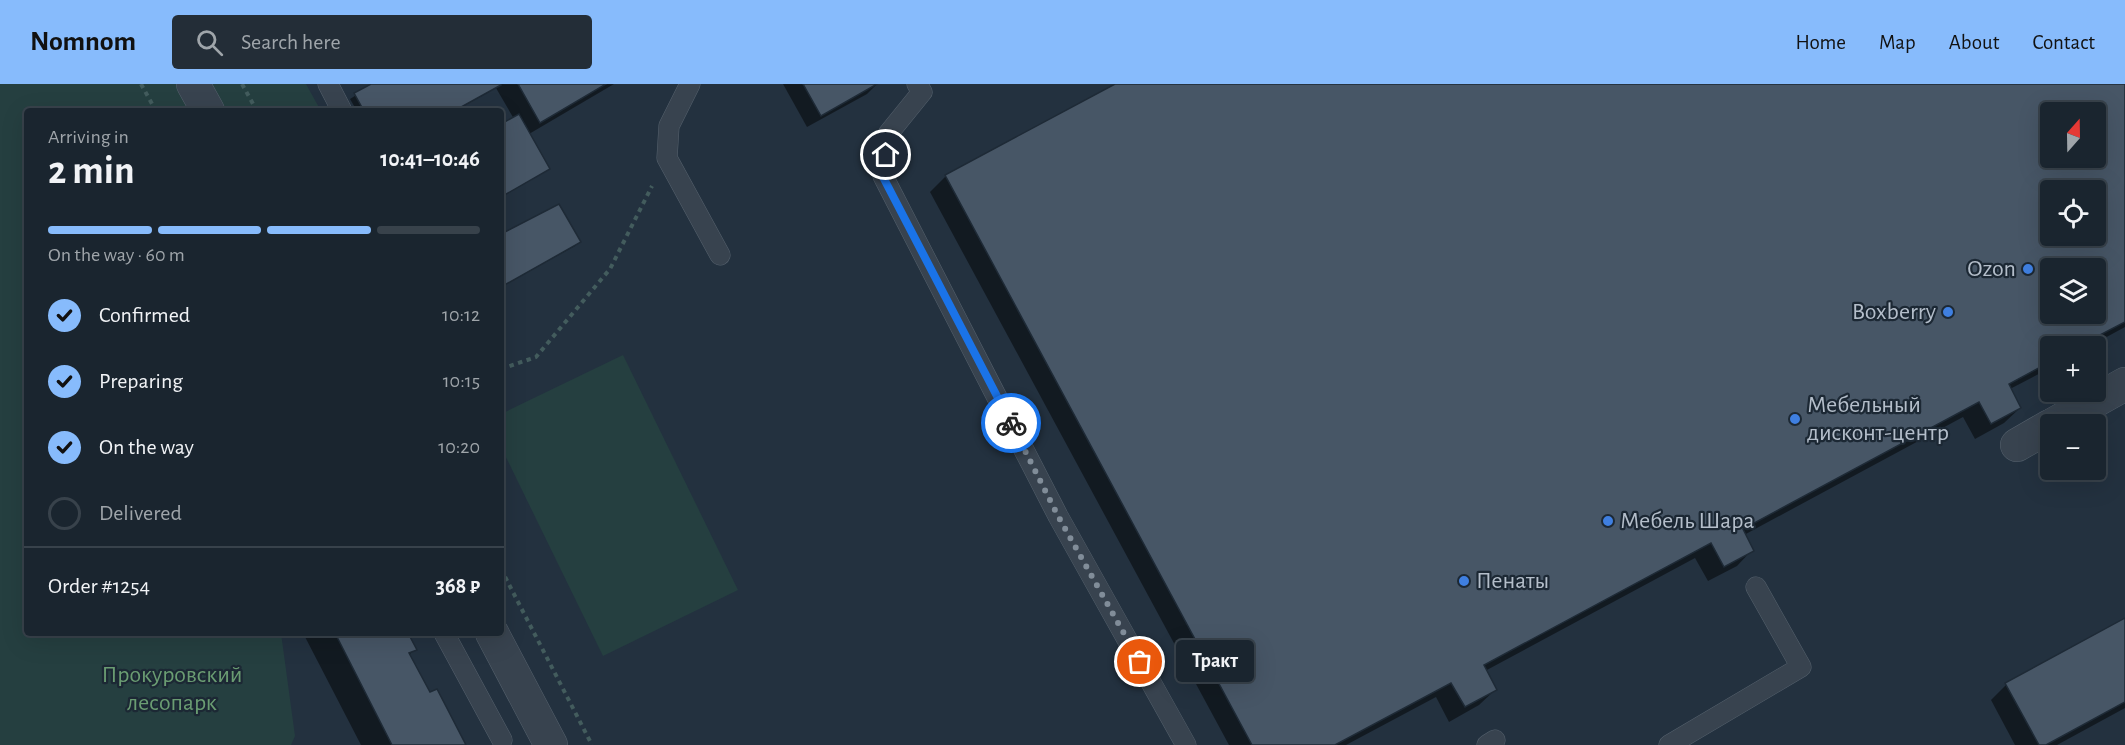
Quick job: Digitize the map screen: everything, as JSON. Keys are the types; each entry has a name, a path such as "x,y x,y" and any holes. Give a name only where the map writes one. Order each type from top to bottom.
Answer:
{"street":[{"path":"193,84 206,108"},
{"path":"2072,414 2125,384"},
{"path":"2017,445 2040,432"},
{"path":"494,636 551,745"}],"lane":[{"path":"328,84 340,108"},
{"path":"690,84 669,126 667,158 720,255"},
{"path":"925,86 888,134 883,177 1058,516 1186,745"},
{"path":"1669,745 1801,667 1756,587"},
{"path":"446,636 502,740"}],"path":[{"path":"141,84 154,108"},
{"path":"242,84 255,108"},
{"path":"504,368 536,357 610,268 667,158"},
{"path":"504,575 592,745"}],"green space":[{"name":"Прокуровский лесопарк","path":"0,84 306,84 319,108 24,108 24,636 281,636 295,736 291,745 0,745"},
{"path":"623,355 738,590 603,656 504,453 504,413"}],"building":[{"path":"371,84 501,85 459,108 362,108 354,93"},
{"path":"518,84 606,84 540,123"},
{"path":"803,84 877,84 821,116"},
{"path":"1115,84 2125,84 2125,322 2098,336 2040,336 2040,367 2009,384 2021,408 1991,424 1979,402 1743,529 1754,551 1724,567 1711,543 1484,665 1497,690 1465,707 1451,683 1335,745 1252,745 945,175"},
{"path":"519,114 550,169 504,195 504,122"},
{"path":"559,204 581,242 504,285 504,232"},
{"path":"2125,618 2125,702 2046,745 2039,745 2005,683"},
{"path":"337,636 410,636 417,650 409,653 430,692 437,689 466,745 392,745"}],"way so far":[{"path":"1011,423 1058,516 1140,662"}],"place":[{"name":"Ozon","path":"2028,269"},
{"name":"Boxberry","path":"1948,312"},
{"name":"Мебельный дисконт-центр","path":"1795,419"},
{"name":"Мебель Шара","path":"1608,521"},
{"name":"Пенаты","path":"1464,581"},
{"name":"Тракт","path":"1140,662"}],"route":[{"path":"886,155 883,177 1011,423"}]}
